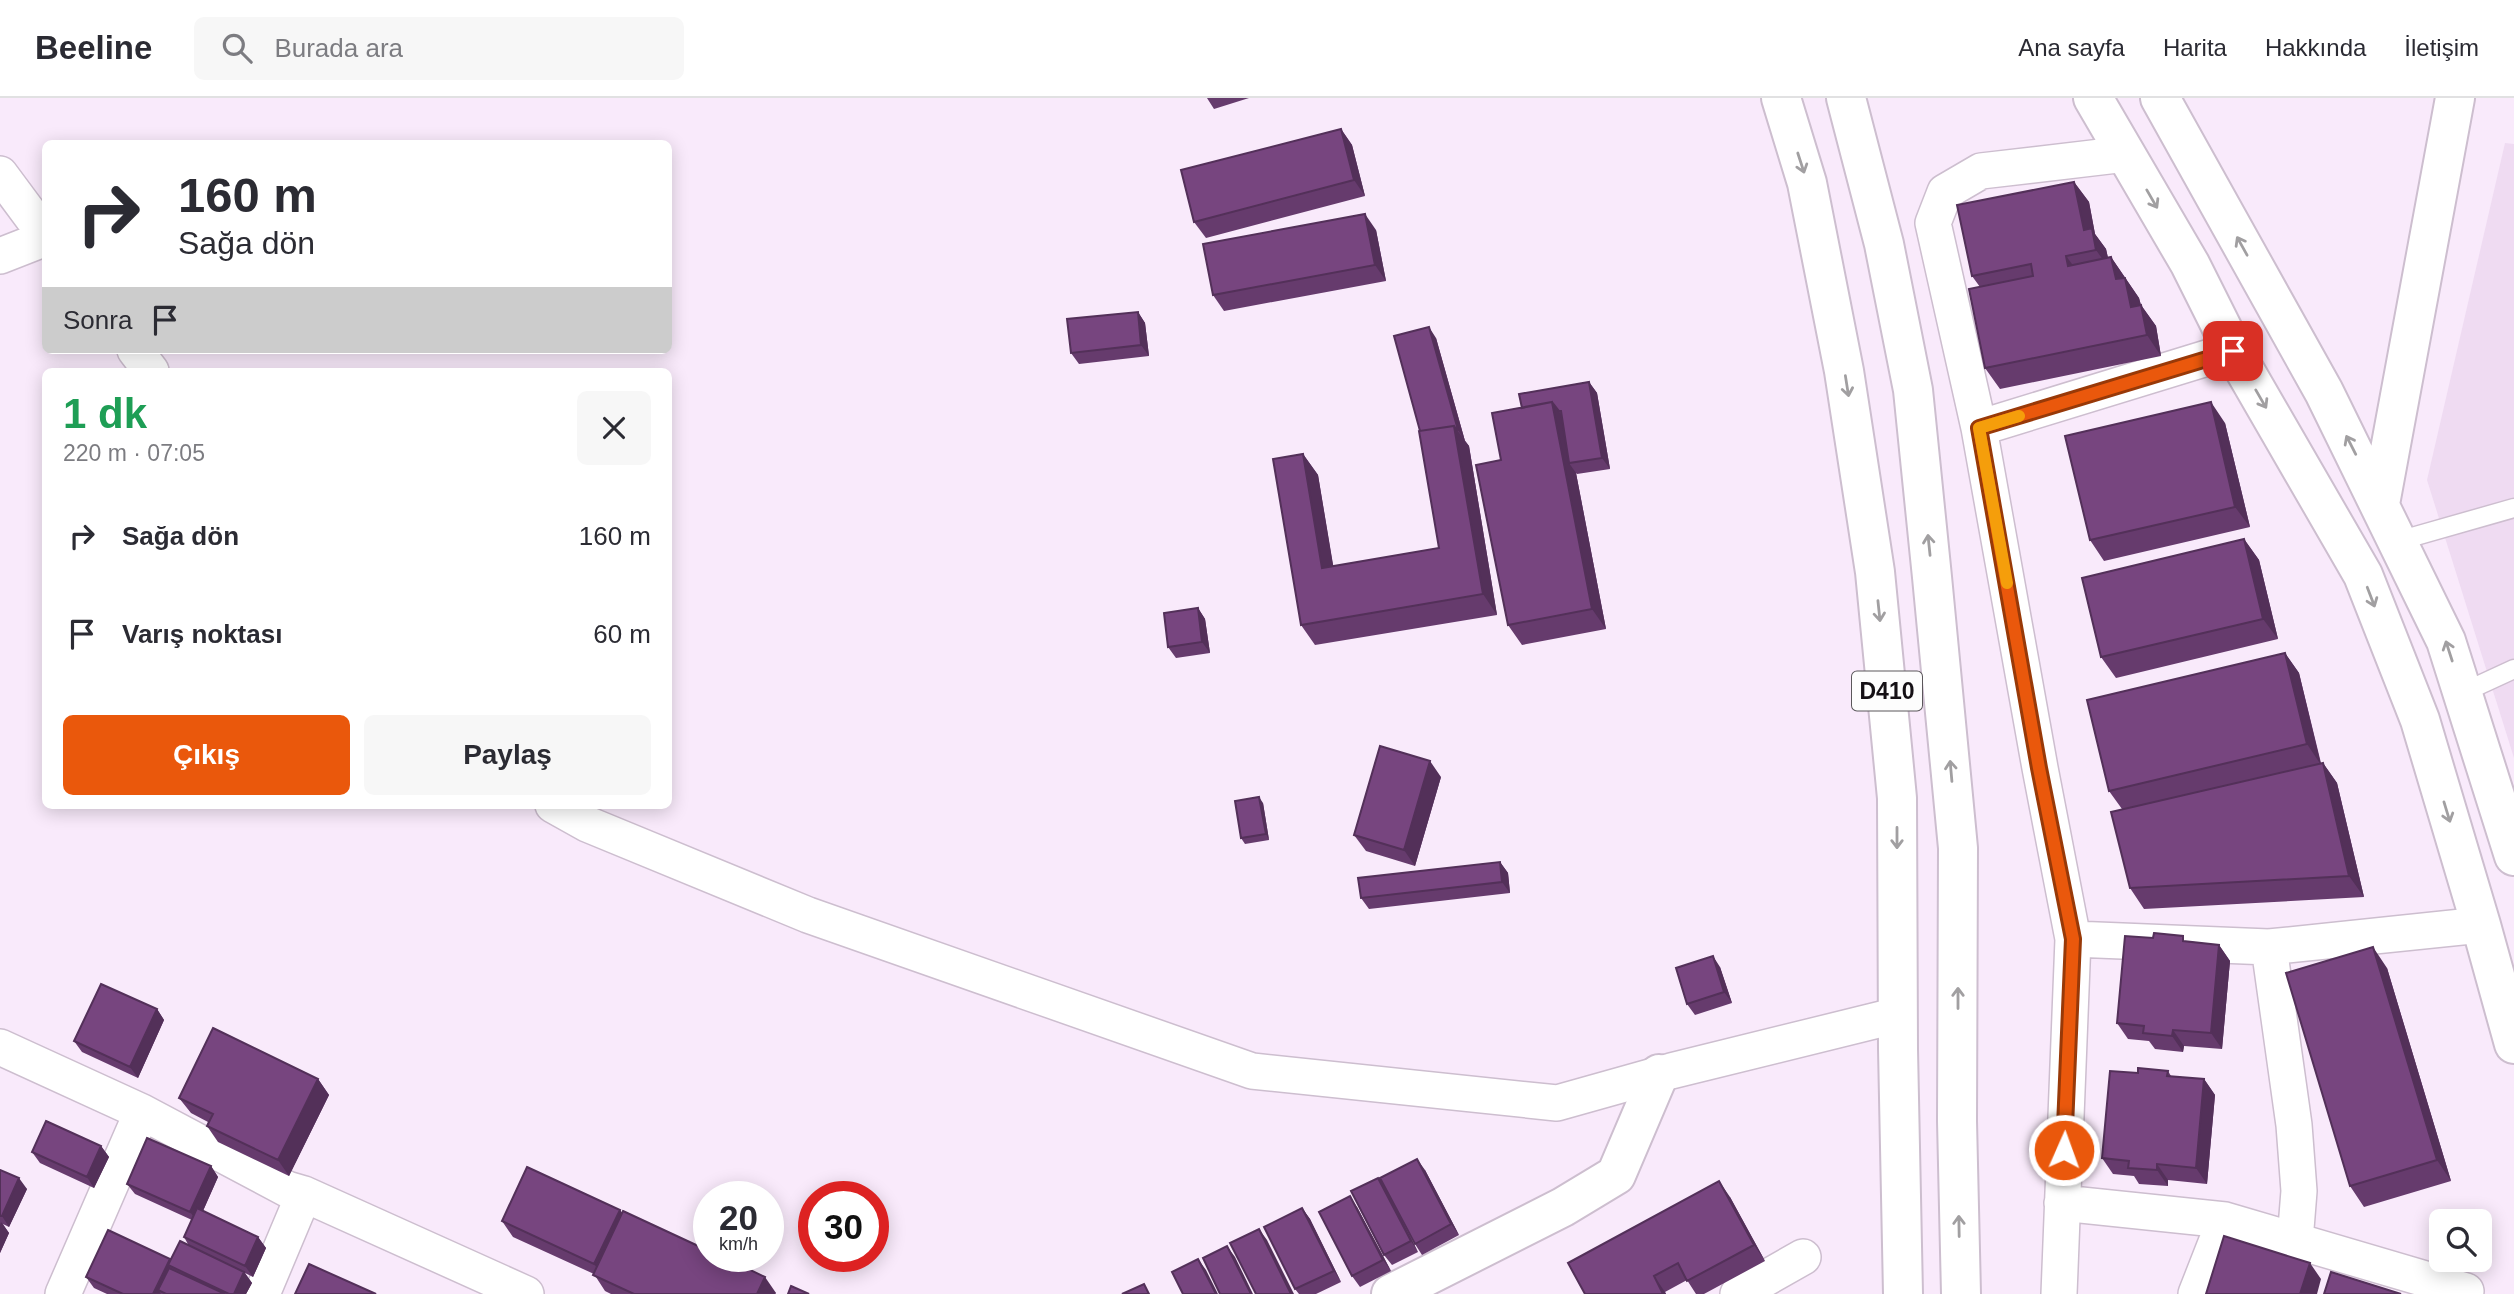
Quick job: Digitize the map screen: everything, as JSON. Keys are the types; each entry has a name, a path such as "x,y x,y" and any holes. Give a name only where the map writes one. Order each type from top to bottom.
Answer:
{"main road":[{"name":"D410","path":"1780,98 1807,183 1844,371 1875,572 1897,798 1903,1294"},
{"name":"D410","path":"1846,98 1884,244 1913,390 1933,577 1958,848 1957,1121 1961,1294"},
{"path":"2093,98 2190,264 2233,351 2363,575 2420,720 2514,1044"},
{"path":"2160,98 2324,392 2446,641 2514,856"},
{"path":"2380,504 2455,98"},
{"path":"1391,1294 1440,1283 1616,1175 1659,1074"}],"street":[{"path":"2059,1294 2073,939 2039,768 1979,428 1933,223 1945,192 1981,171 2126,154"},
{"path":"0,174 42,232"},
{"path":"0,256 42,239"},
{"path":"1979,428 2233,351"},
{"path":"138,354 149,368"},
{"path":"560,809 587,824 808,915 1252,1071 1558,1103 1659,1074 1898,1015"},
{"path":"2073,939 2269,947 2481,925"},
{"path":"2269,947 2294,1125 2299,1191 2295,1241"},
{"path":"0,1047 142,1112 287,1189 304,1194 526,1294"},
{"path":"63,1294 142,1112"},
{"path":"262,1294 304,1194"},
{"path":"2062,1203 2225,1220 2466,1291 2465,1294"},
{"path":"2196,1294 2225,1220"},
{"path":"1738,1294 1803,1257"}],"lane":[{"path":"2398,541 2514,508"},
{"path":"2462,693 2514,669"}],"shaded area":[{"path":"2505,143 2514,144 2514,758 2427,480"}],"building":[{"path":"1341,129 1354,180 1194,222 1181,170"},
{"path":"2074,182 2084,230 2092,228 2096,250 2066,256 2068,266 2111,257 2116,279 2125,278 2131,307 2141,305 2147,335 1985,368 1969,289 2033,276 2031,264 1972,276 1957,205"},
{"path":"1365,214 1375,265 1213,295 1203,244"},
{"path":"1138,312 1141,345 1071,353 1067,319"},
{"path":"1429,327 1458,430 1454,426 1420,431 1394,336"},
{"path":"1589,382 1602,458 1569,463 1561,411 1552,402 1522,408 1519,394"},
{"path":"1552,402 1592,609 1508,625 1476,465 1501,460 1492,413"},
{"path":"2211,402 2235,507 2090,540 2065,436"},
{"path":"1454,426 1483,594 1301,625 1273,459 1303,454 1322,568 1439,548 1419,431"},
{"path":"2244,539 2263,619 2101,657 2082,578"},
{"path":"1198,608 1202,642 1168,647 1164,613"},
{"path":"2285,653 2307,744 2109,791 2087,700"},
{"path":"1380,746 1430,761 1404,850 1354,835"},
{"path":"2323,763 2349,876 2130,888 2111,812"},
{"path":"1259,797 1266,834 1241,838 1235,801"},
{"path":"1500,862 1502,882 1361,898 1358,878"},
{"path":"2154,933 2183,936 2183,941 2219,945 2211,1033 2173,1030 2172,1036 2143,1033 2144,1026 2117,1023 2125,936 2153,938"},
{"path":"2373,947 2437,1160 2350,1186 2286,973"},
{"path":"1713,956 1724,992 1687,1004 1676,968"},
{"path":"101,984 157,1009 130,1067 74,1041"},
{"path":"213,1028 318,1079 278,1160 207,1126 213,1114 179,1098"},
{"path":"2138,1068 2168,1071 2167,1076 2204,1079 2196,1168 2157,1164 2157,1170 2128,1168 2129,1161 2102,1158 2110,1071 2138,1073"},
{"path":"46,1121 101,1146 87,1177 32,1152"},
{"path":"147,1138 211,1166 190,1212 127,1184"},
{"path":"1417,1159 1451,1224 1415,1244 1380,1178"},
{"path":"527,1167 620,1210 594,1264 502,1221"},
{"path":"0,1170 19,1178 2,1216 0,1216"},
{"path":"1378,1178 1411,1241 1384,1255 1351,1191"},
{"path":"1719,1181 1754,1245 1687,1281 1678,1263 1654,1276 1663,1294 1585,1294 1568,1263"},
{"path":"1350,1196 1383,1260 1352,1276 1319,1212"},
{"path":"197,1208 258,1237 245,1266 184,1237"},
{"path":"1302,1208 1334,1271 1295,1289 1264,1227"},
{"path":"623,1211 693,1244 693,1272 755,1272 765,1277 757,1294 634,1294 593,1275"},
{"path":"1259,1229 1291,1294 1256,1294 1230,1243"},
{"path":"108,1230 170,1259 153,1294 123,1294 86,1277"},
{"path":"2224,1236 2310,1263 2300,1294 2206,1294"},
{"path":"180,1241 244,1272 234,1294 168,1265"},
{"path":"1227,1246 1251,1294 1220,1294 1203,1258"},
{"path":"1198,1259 1216,1294 1183,1294 1172,1272"},
{"path":"309,1264 376,1294 295,1294"},
{"path":"169,1268 225,1294 166,1294 158,1290"},
{"path":"2331,1272 2401,1294 2324,1294"},
{"path":"1144,1284 1149,1294 1122,1294"},
{"path":"791,1286 809,1294 788,1294"}],"slow traffic":[{"path":"2007,583 1979,428 2019,416"}],"route":[{"path":"2064,1150 2073,939 2039,768 1979,428 2233,351"}]}
